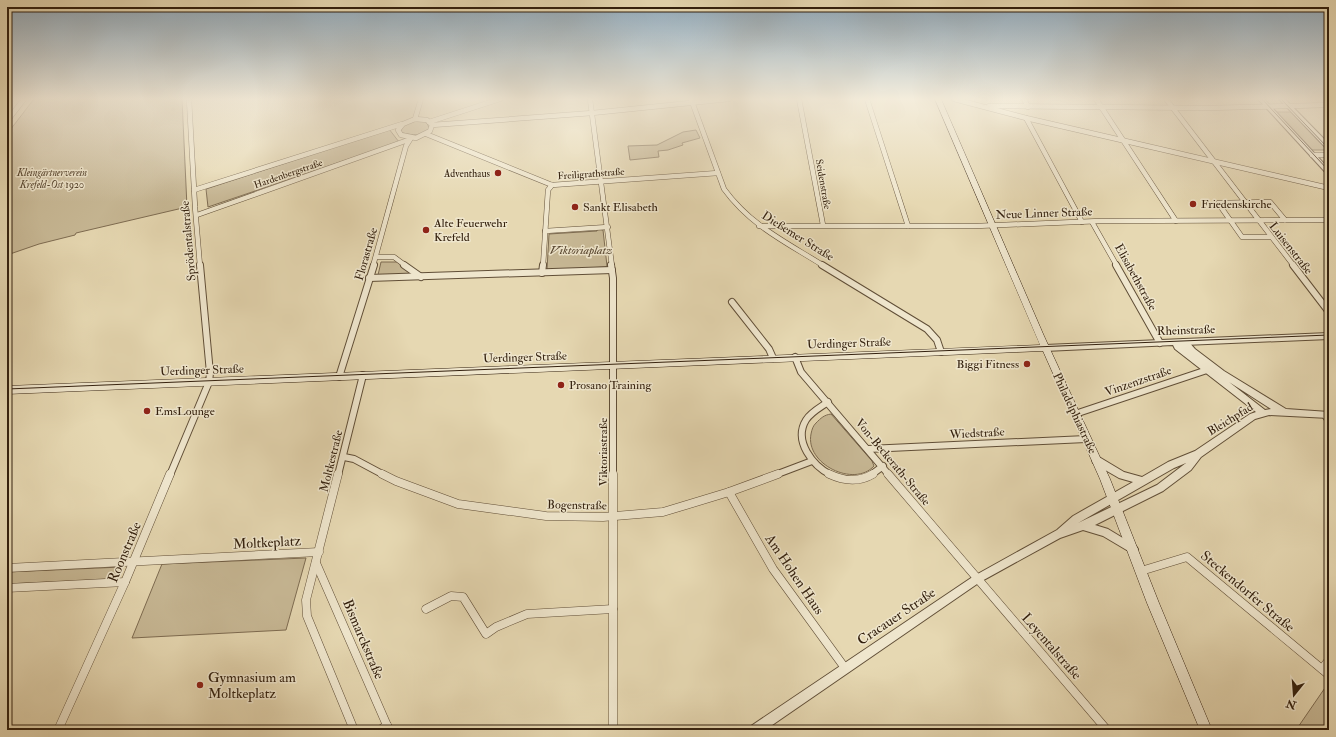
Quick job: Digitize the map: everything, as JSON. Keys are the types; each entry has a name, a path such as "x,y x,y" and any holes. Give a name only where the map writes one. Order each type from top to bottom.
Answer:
{"main road":[{"name":"Philadelphiastraße","path":"953,133 1045,348 1113,498 1153,603 1206,730"},
{"name":"Uerdinger Straße","path":"7,390 1045,348"}],"street":[{"name":"Sprödentalstraße","path":"191,133 194,190 210,373 209,382"},
{"name":"Hardenbergstraße","path":"194,190 372,133"},
{"path":"400,133 410,139"},
{"path":"369,278 612,270 608,227 594,133"},
{"name":"Dießemer Straße","path":"703,133 724,189 733,201 759,226 927,329 936,340 941,352"},
{"name":"Seidenstraße","path":"805,133 822,225"},
{"path":"878,133 908,226"},
{"path":"1034,133 1082,222"},
{"path":"1094,133 1329,188"},
{"path":"1119,133 1176,221"},
{"name":"Luisenstraße","path":"1193,133 1329,312"},
{"path":"1292,133 1329,173"},
{"path":"1315,133 1329,148"},
{"name":"Hardenbergstraße","path":"196,214 426,134"},
{"name":"Freiligrathstraße","path":"426,134 552,185 718,173"},
{"name":"Florastraße","path":"339,377 410,139"},
{"path":"1312,155 1329,155"},
{"path":"542,273 548,190 552,185"},
{"path":"1271,237 1242,237 1218,203 1270,202 1285,220"},
{"name":"Neue Linner Straße","path":"759,226 908,226 1082,222 1329,220"},
{"name":"Elisabethstraße","path":"1092,222 1160,343"},
{"path":"545,231 608,227"},
{"path":"376,257 394,257 421,277"},
{"name":"Viktoriastraße","path":"612,270 614,517 613,730"},
{"path":"732,302 769,349 773,358"},
{"name":"Rheinstraße","path":"1045,348 1329,336"},
{"path":"1175,342 1178,347 1263,413"},
{"path":"1184,342 1192,351 1221,373 1284,413"},
{"name":"Von-Beckerath-Straße","path":"795,357 801,372 883,466 977,579"},
{"name":"Vinzenzstraße","path":"1075,414 1207,370"},
{"name":"Moltkestraße","path":"319,552 344,457 363,375"},
{"name":"Roonstraße","path":"58,730 134,562 209,382"},
{"path":"828,402 814,412 806,422 803,433 804,445 812,461 823,471 840,478 858,480 870,476 883,466"},
{"name":"Bleichpfad","path":"1113,498 1171,465 1198,454 1254,416 1263,413 1284,413 1328,417"},
{"name":"Wiedstraße","path":"868,449 1086,439"},
{"name":"Bleichpfad","path":"1117,510 1160,488 1188,467 1198,454"},
{"name":"Bogenstraße","path":"344,457 354,459 396,481 458,504 546,516 614,517 663,512 728,492 812,461"},
{"path":"1096,460 1122,475 1142,481"},
{"name":"Am Hohen Haus","path":"728,492 773,569 845,668"},
{"name":"Cracauer Straße","path":"1059,534 1076,519 1113,498"},
{"name":"Cracauer Straße","path":"754,730 977,579 1059,534 1083,526 1117,510"},
{"path":"1083,526 1105,532 1133,549"},
{"name":"Moltkeplatz","path":"7,568 319,552 306,600 308,616 354,730"},
{"name":"Steckendorfer Straße","path":"1141,571 1187,557 1329,675"},
{"name":"Bismarckstraße","path":"316,563 332,597 386,728"},
{"name":"Leyentalstraße","path":"977,579 1107,730"},
{"path":"7,588 125,582"},
{"path":"426,609 451,596 463,597 486,634 496,627 527,614 613,609"},
{"path":"1322,669 1329,660"}],"green space":[{"name":"Kleingärtnerverein Krefeld-Ost 1920","path":"184,133 187,207 76,233 75,235 39,244 7,255 7,134"},
{"path":"376,133 392,133 399,142 208,207 206,189"},
{"path":"406,133 422,133 417,135"},
{"path":"680,133 698,133 700,138 682,143 683,145 668,150 658,151 659,157 630,160 628,146 657,145"},
{"path":"1295,133 1312,133 1328,150 1311,150"},
{"name":"Viktoriaplatz","path":"597,229 603,230 607,266 547,270 549,234 597,231"},
{"path":"381,262 397,262 411,272 406,276 378,275"},
{"path":"831,414 872,461 874,466 865,472 855,474 844,473 833,470 823,463 816,455 811,445 812,429 821,418"},
{"path":"306,558 286,630 132,638 162,564"},
{"path":"122,567 116,579 7,584 7,572"},
{"path":"1329,682 1329,730 1296,730"}],"tram line":[{"path":"1294,133 1329,171"},
{"path":"1314,133 1329,149"},
{"path":"7,389 1329,335"}],"place":[{"name":"Adventhaus","path":"498,173"},
{"name":"Friedenskirche","path":"1193,204"},
{"name":"Sankt Elisabeth","path":"575,207"},
{"name":"Alte Feuerwehr Krefeld","path":"426,230"},
{"name":"Biggi Fitness","path":"1027,364"},
{"name":"Prosano Training","path":"561,385"},
{"name":"EmsLounge","path":"147,411"},
{"name":"Gymnasium am Moltkeplatz","path":"200,685"}]}
